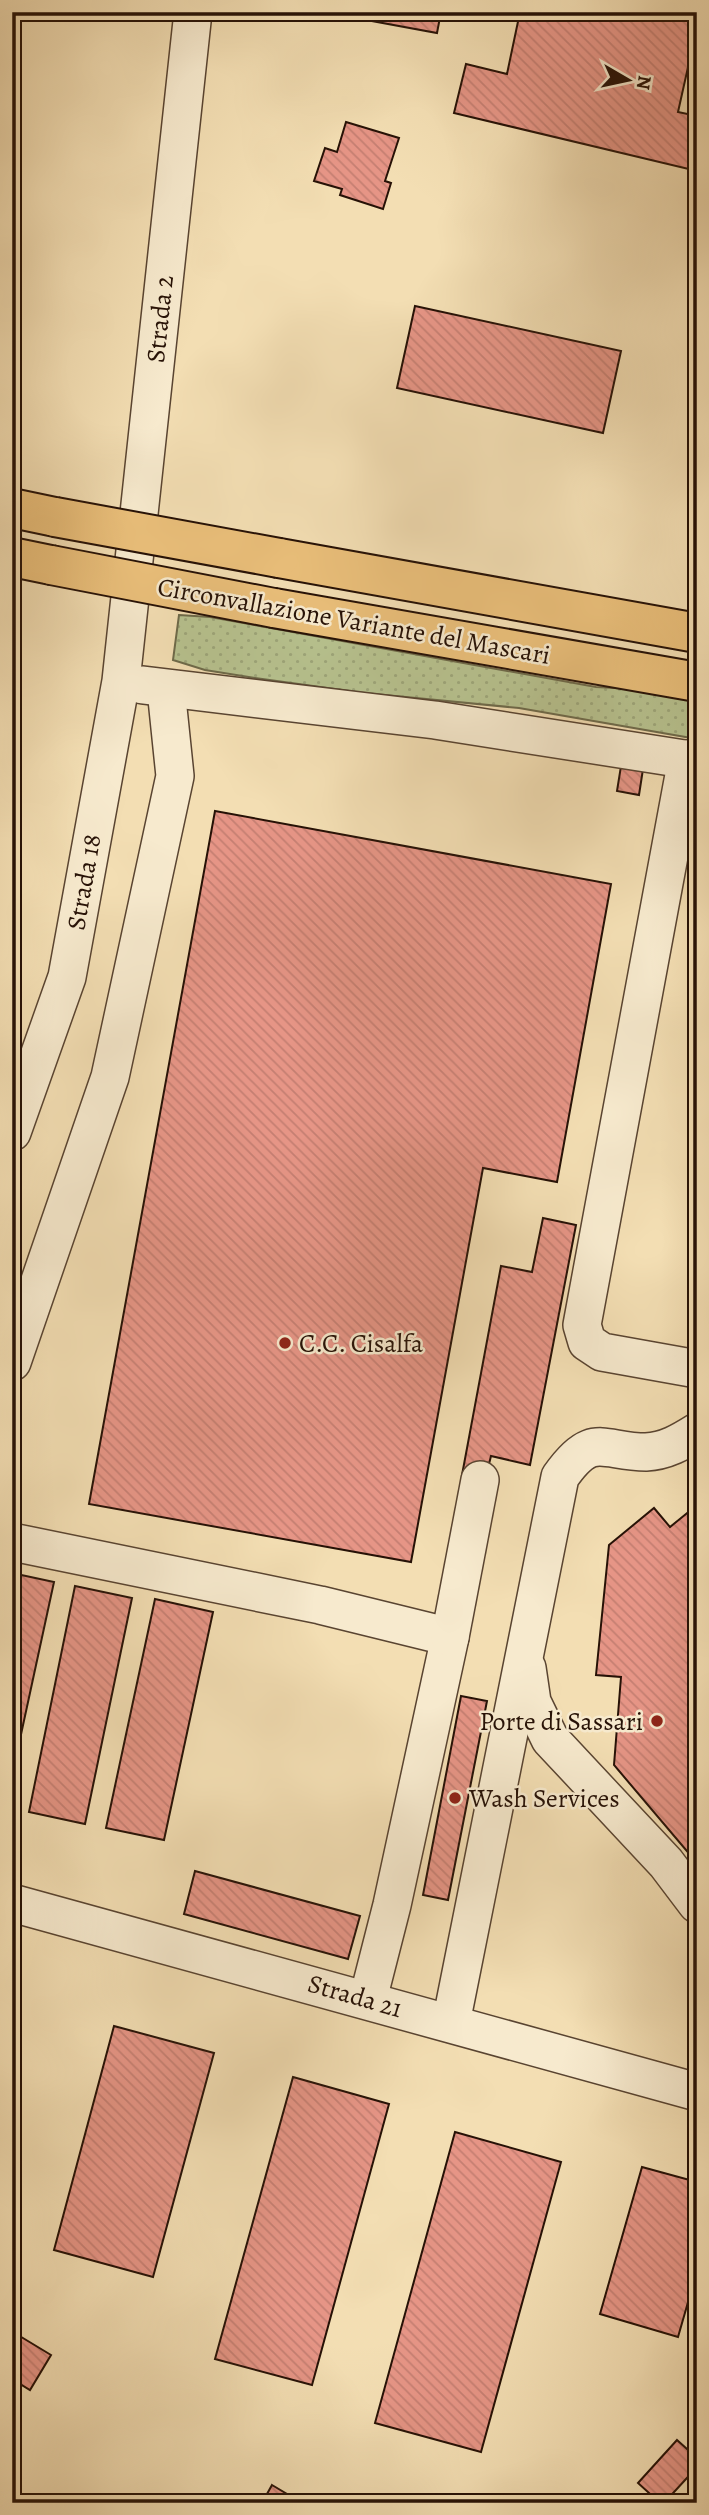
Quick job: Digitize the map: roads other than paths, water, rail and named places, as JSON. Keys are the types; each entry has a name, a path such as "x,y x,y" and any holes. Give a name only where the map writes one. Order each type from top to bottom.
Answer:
{"highway":[{"name":"Circonvallazione Variante del Mascari","path":"12,508 697,633"},
{"name":"Circonvallazione Variante del Mascari","path":"12,557 274,608 697,682"}],"street":[{"name":"Strada 2","path":"127,625 193,12"},
{"name":"Strada 18","path":"12,1132 67,978 121,681 127,625"},
{"path":"121,681 166,689 435,720 692,760 582,1325 587,1342 602,1352 697,1369"},
{"path":"12,1362 110,1077 175,776 166,689"},
{"path":"451,2023 561,1477 574,1457 600,1445 646,1452 672,1447 697,1432"},
{"path":"368,1999 392,1905 450,1637 480,1479"},
{"path":"12,1542 320,1605 450,1637"},
{"path":"525,1653 532,1702 550,1739 666,1863 697,1904"},
{"name":"Strada 21","path":"12,1903 368,1999 697,2092"}],"place":[{"name":"C.C. Cisalfa","path":"285,1343"},
{"name":"Porte di Sassari","path":"657,1721"},
{"name":"Wash Services","path":"455,1798"}]}
